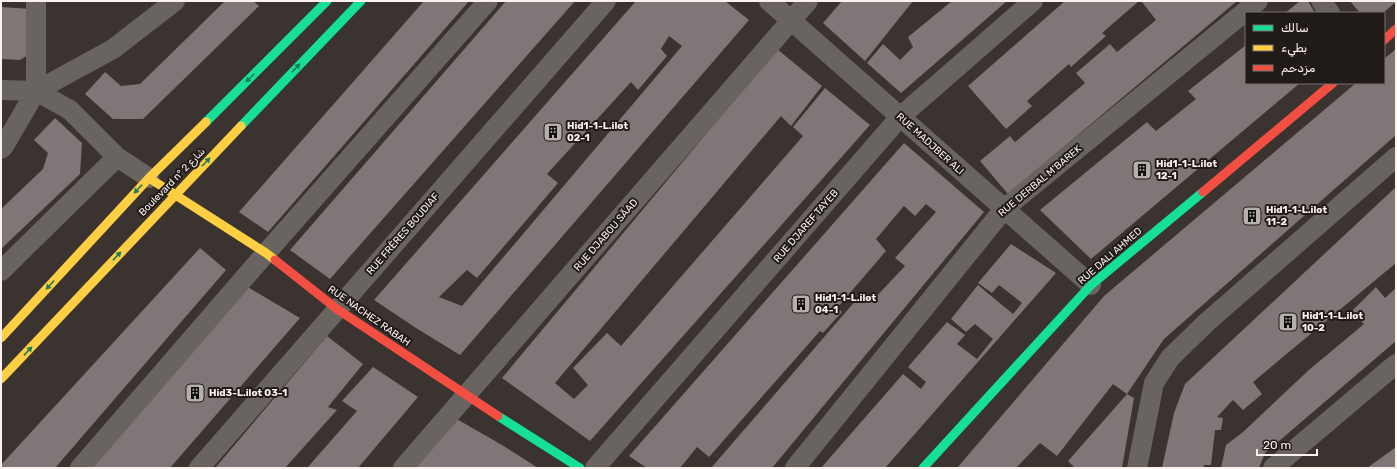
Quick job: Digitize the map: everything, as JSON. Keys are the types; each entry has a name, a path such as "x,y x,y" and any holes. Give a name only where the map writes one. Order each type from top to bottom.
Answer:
{"street":[{"path":"1,149 36,91 36,1"},
{"path":"36,91 113,49 175,1"},
{"name":"Boulevard n° شارع 2","path":"1,338 149,178 327,1"},
{"name":"Boulevard n° شارع 2","path":"1,379 175,194 361,1"},
{"path":"80,468 266,253 488,1"},
{"name":"RUE FRÈRES BOUDIAF","path":"199,468 606,1"},
{"name":"RUE MADJBER ALI","path":"769,1 1091,285"},
{"name":"RUE DJABOU SÄAD","path":"403,468 808,1"},
{"name":"RUE DJAREF TAYEB","path":"595,468 900,117 1033,1"},
{"name":"RUE DERBAL M'BAREK","path":"795,468 1004,209 1258,1"},
{"path":"1321,1 1329,12"},
{"path":"1385,39 1396,30"},
{"name":"RUE DALI AHMED","path":"922,468 1091,285 1332,84"},
{"path":"1,90 36,91 70,110 117,158 149,178"},
{"path":"1137,468 1154,383 1170,358 1207,322 1396,157"},
{"path":"1,270 117,158"},
{"name":"RUE NACHEZ RABAH","path":"149,178 266,253 337,310 580,468"},
{"path":"1273,468 1396,364"}],"building":[{"path":"225,1 253,1 259,6 143,119 113,119 85,94 105,72 121,86 140,84"},
{"path":"424,1 469,1 268,232 239,212"},
{"path":"506,1 575,1 330,279 290,250"},
{"path":"636,1 725,1 749,20 460,355 374,300","holes":["669,36 682,46 462,306 439,297 467,270 477,278 558,183 547,174 631,82 638,90 667,56 661,49"]},
{"path":"842,1 913,1 865,61 823,23"},
{"path":"952,1 1007,1 901,93 867,63 883,44 900,60 913,47 908,37"},
{"path":"1065,1 1139,1 1102,33 1106,36 1071,67 1069,64 1027,101 1032,106 1006,129 968,86"},
{"path":"1237,1 1008,194 980,161 1010,136 1015,142 1085,83 1076,73 1110,44 1117,52 1156,20 1142,2"},
{"path":"1300,1 1308,1 1314,12 1286,12"},
{"path":"1350,1 1396,1 1384,12 1359,12"},
{"path":"1,7 32,9 28,55 20,60 1,59"},
{"name":"Hid1-1-L.ilot 12-1","path":"1245,46 1245,84 1299,84 1091,259 1040,210 1147,122 1156,131 1196,99 1188,91"},
{"path":"777,49 822,86 791,126 781,116 555,383 574,399 588,385 573,368 607,333 621,346 803,136 793,127 825,88 870,125 590,441 502,378"},
{"name":"Hid1-1-L.ilot 11-2","path":"1396,49 1396,135 1164,339 1127,394 1113,384 1057,456 1040,443 1016,468 957,468 1104,296 1355,84 1385,84 1385,58"},
{"path":"55,118 82,143 80,174 1,249 1,209 43,169 48,153 34,140"},
{"name":"Hid1-1-L.ilot 04-1","path":"904,143 984,212 772,468 711,468 863,292 872,301 905,266 895,258 936,212 926,204 915,216 904,206 876,239 886,251 837,308 842,312 823,333 820,331 709,457 697,447 680,468 647,468 629,456"},
{"name":"Hid1-1-L.ilot 10-2","path":"1396,187 1396,263 1253,382 1262,394 1243,410 1233,400 1217,417 1223,418 1221,430 1215,430 1211,465 1204,465 1203,468 1162,468 1174,413 1185,384"},
{"path":"1011,244 1056,273 885,468 821,468 903,374 921,389 926,382 908,367 947,322 965,335 957,344 977,359 993,339 975,324 966,332 951,319 978,285 1013,314 1022,303 999,285 992,293 978,283"},
{"path":"200,248 226,270 55,468 1,468 1,465"},
{"name":"Hid3-L.ilot 03-1","path":"246,286 300,318 170,468 91,468"},
{"name":"Hid1-1-L.ilot 10-2","path":"1376,287 1385,298 1396,288 1396,341 1265,453 1259,468 1221,468 1226,445 1243,432 1310,369 1364,324 1352,311"},
{"path":"327,336 363,364 328,407 337,410 285,468 215,468"},
{"path":"373,367 418,397 358,468 307,468 357,411 342,401"},
{"path":"1127,394 1134,398 1122,468 1075,468 1068,461"},
{"path":"455,418 502,445 538,468 412,468"},
{"path":"1396,447 1396,468 1367,468"}],"traffic: fast":[{"path":"206,122 327,1"},
{"path":"241,126 361,1"},
{"path":"923,468 1091,285 1203,192"},
{"path":"498,416 580,468"}],"traffic: slow":[{"path":"1,338 149,178 206,122"},
{"path":"1,379 241,126"},
{"path":"149,178 275,260"}],"traffic: jam":[{"path":"1385,39 1396,29"},
{"path":"1203,192 1332,84"},
{"path":"275,260 337,309 498,416"}],"place":[{"name":"Hid1-1-L.ilot 02-1","path":"553,132"},
{"name":"Hid1-1-L.ilot 12-1","path":"1142,170"},
{"name":"Hid1-1-L.ilot 11-2","path":"1252,216"},
{"name":"Hid1-1-L.ilot 04-1","path":"801,304"},
{"name":"Hid1-1-L.ilot 10-2","path":"1288,322"},
{"name":"Hid3-L.ilot 03-1","path":"195,393"}]}
